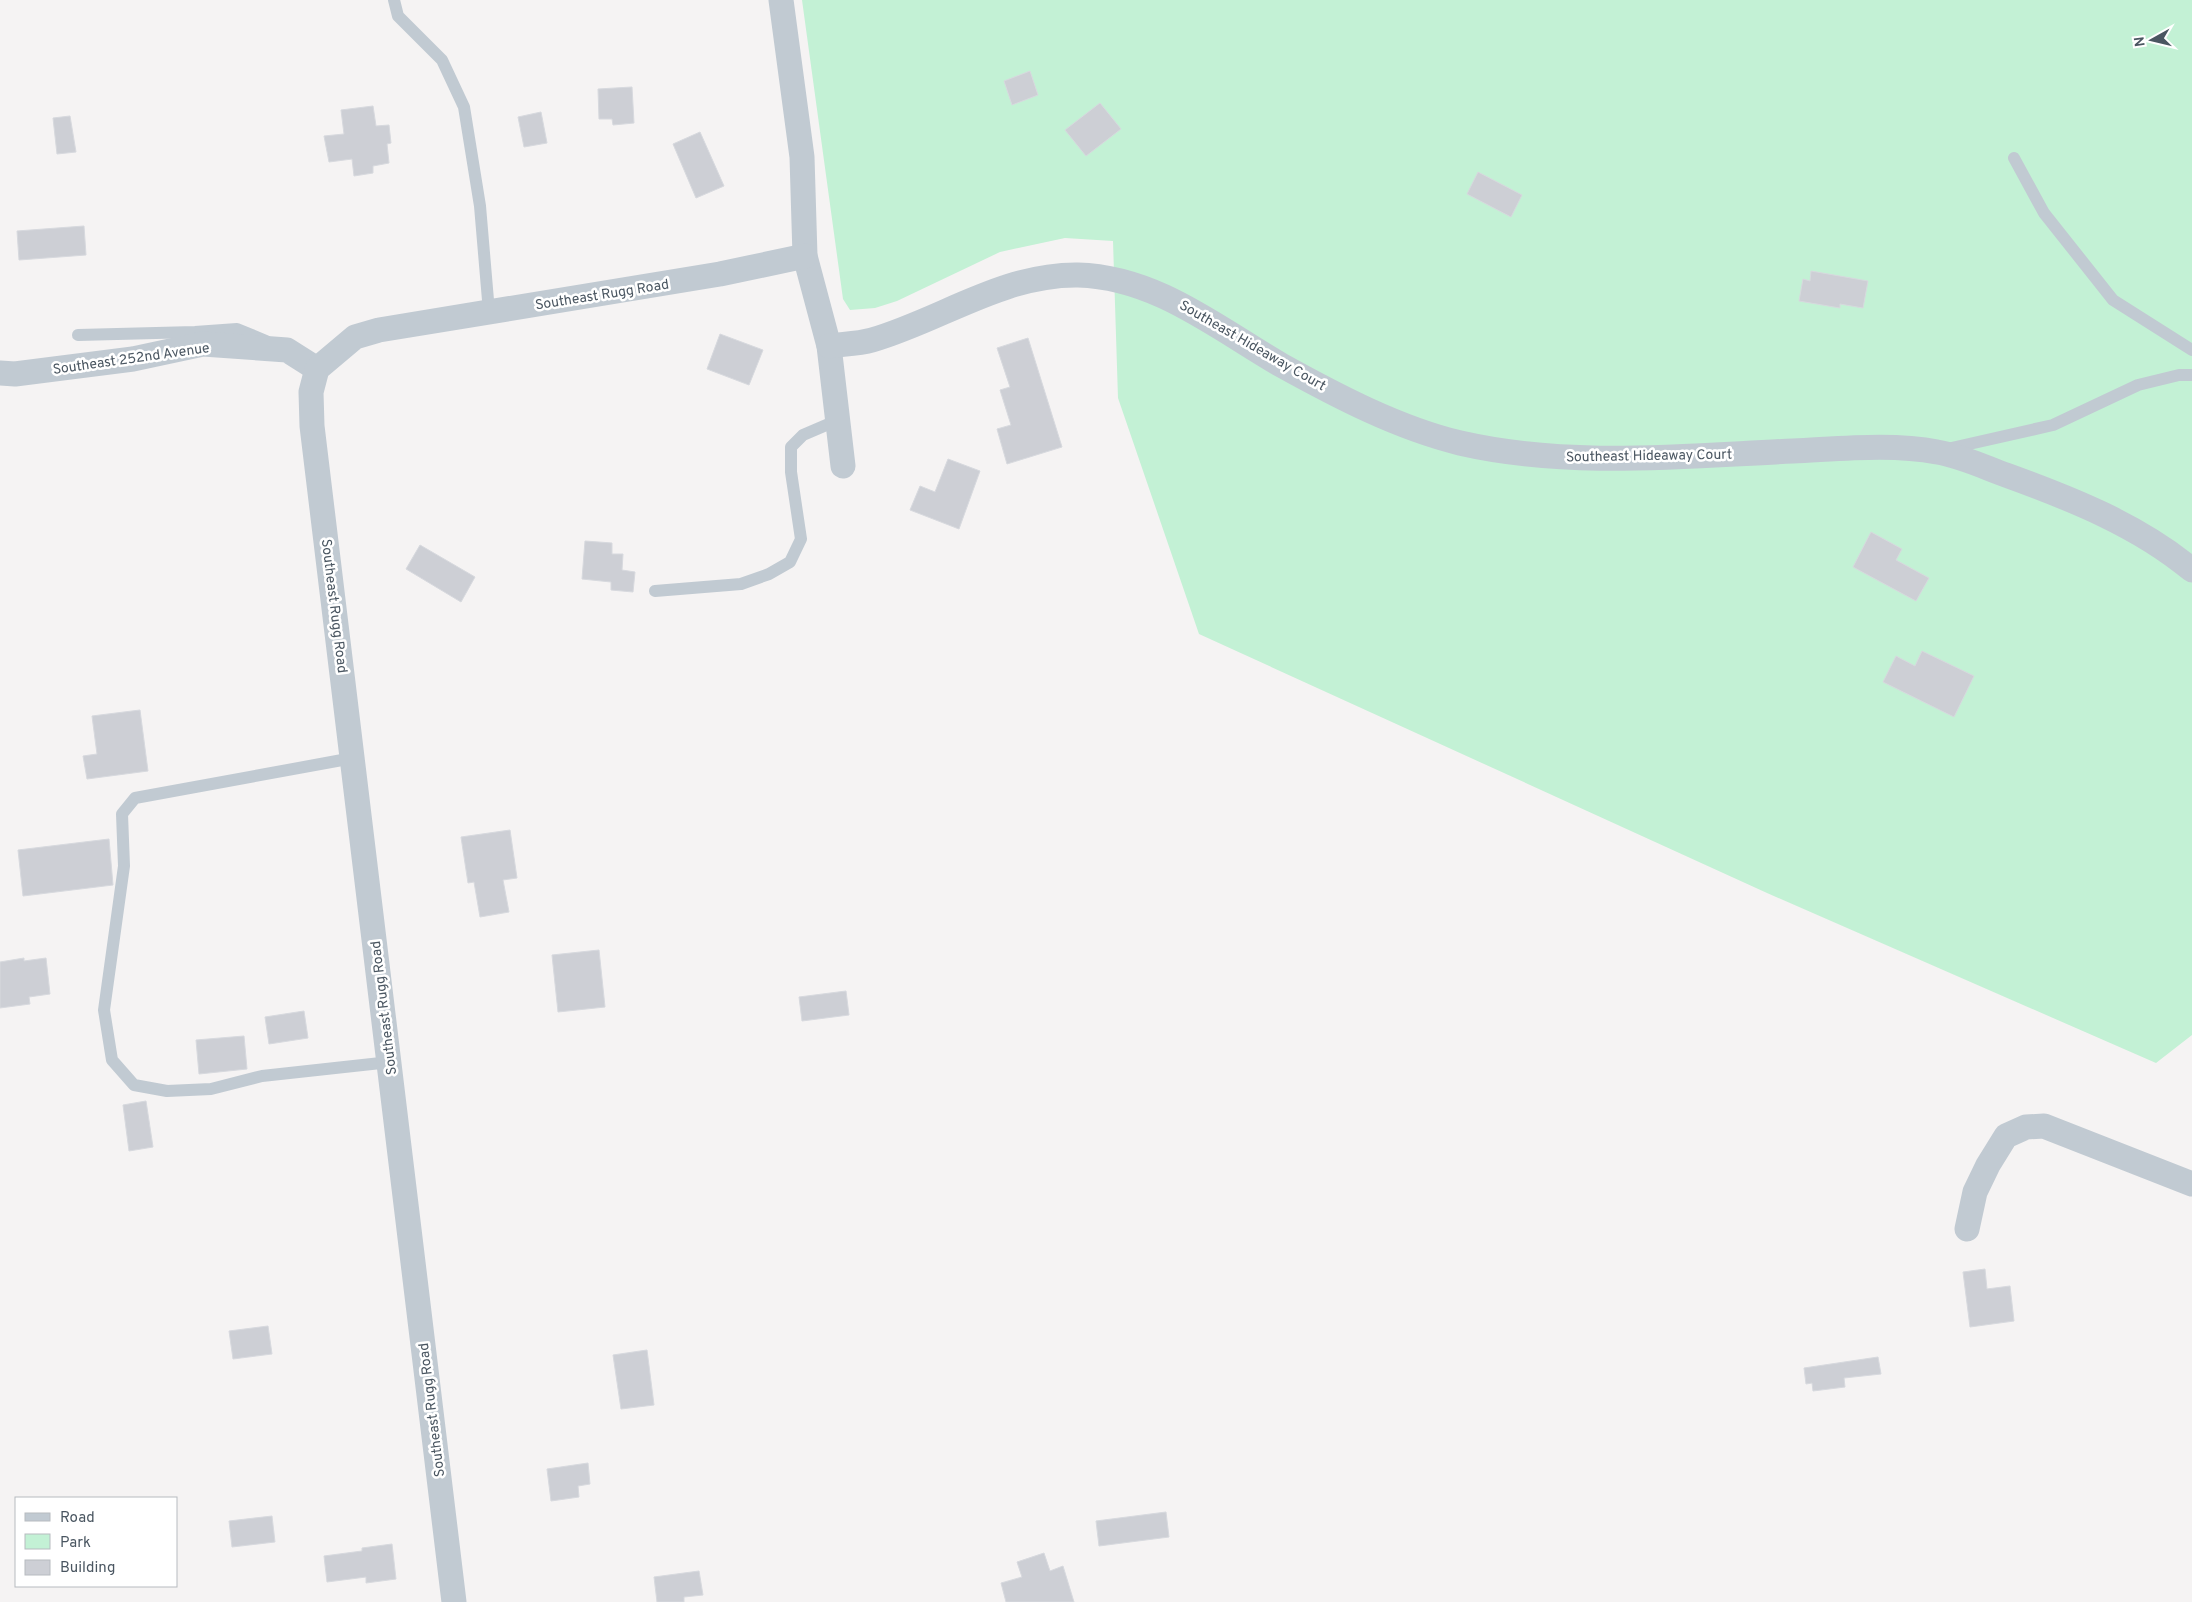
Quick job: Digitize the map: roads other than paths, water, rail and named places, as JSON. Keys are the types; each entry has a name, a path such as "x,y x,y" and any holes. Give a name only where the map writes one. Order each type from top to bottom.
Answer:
{"street":[{"path":"781,0 802,157 805,256 829,346 843,466"},
{"name":"Southeast Rugg Road","path":"454,1602 354,758 312,426 311,392 317,368 355,337 379,330 720,274 805,256"},
{"name":"Southeast Hideaway Court","path":"829,346 870,341 980,296 1028,281 1078,275 1127,282 1171,299 1280,364 1376,413 1416,430 1460,443 1531,455 1579,459 1652,458 1849,448 1938,452 1975,463 2098,512 2137,532 2173,554 2192,570"},
{"name":"Southeast 252nd Avenue","path":"0,373 15,374 133,359 203,344 287,350 317,368"},
{"path":"1967,1229 1975,1192 1988,1165 2006,1136 2026,1127 2044,1126 2192,1184"}],"lane":[{"path":"394,0 398,16 442,60 464,107 480,206 489,312"},
{"path":"2014,158 2044,212 2113,300 2192,350"},
{"path":"78,335 237,329 287,350"},
{"path":"1938,452 2053,425 2138,385 2179,375 2192,375"},
{"path":"655,591 741,584 769,574 790,562 801,538 791,472 791,447 802,435 838,420"},
{"path":"354,758 135,798 122,814 124,866 104,1010 112,1060 134,1085 167,1091 211,1089 262,1076 390,1062"}]}
